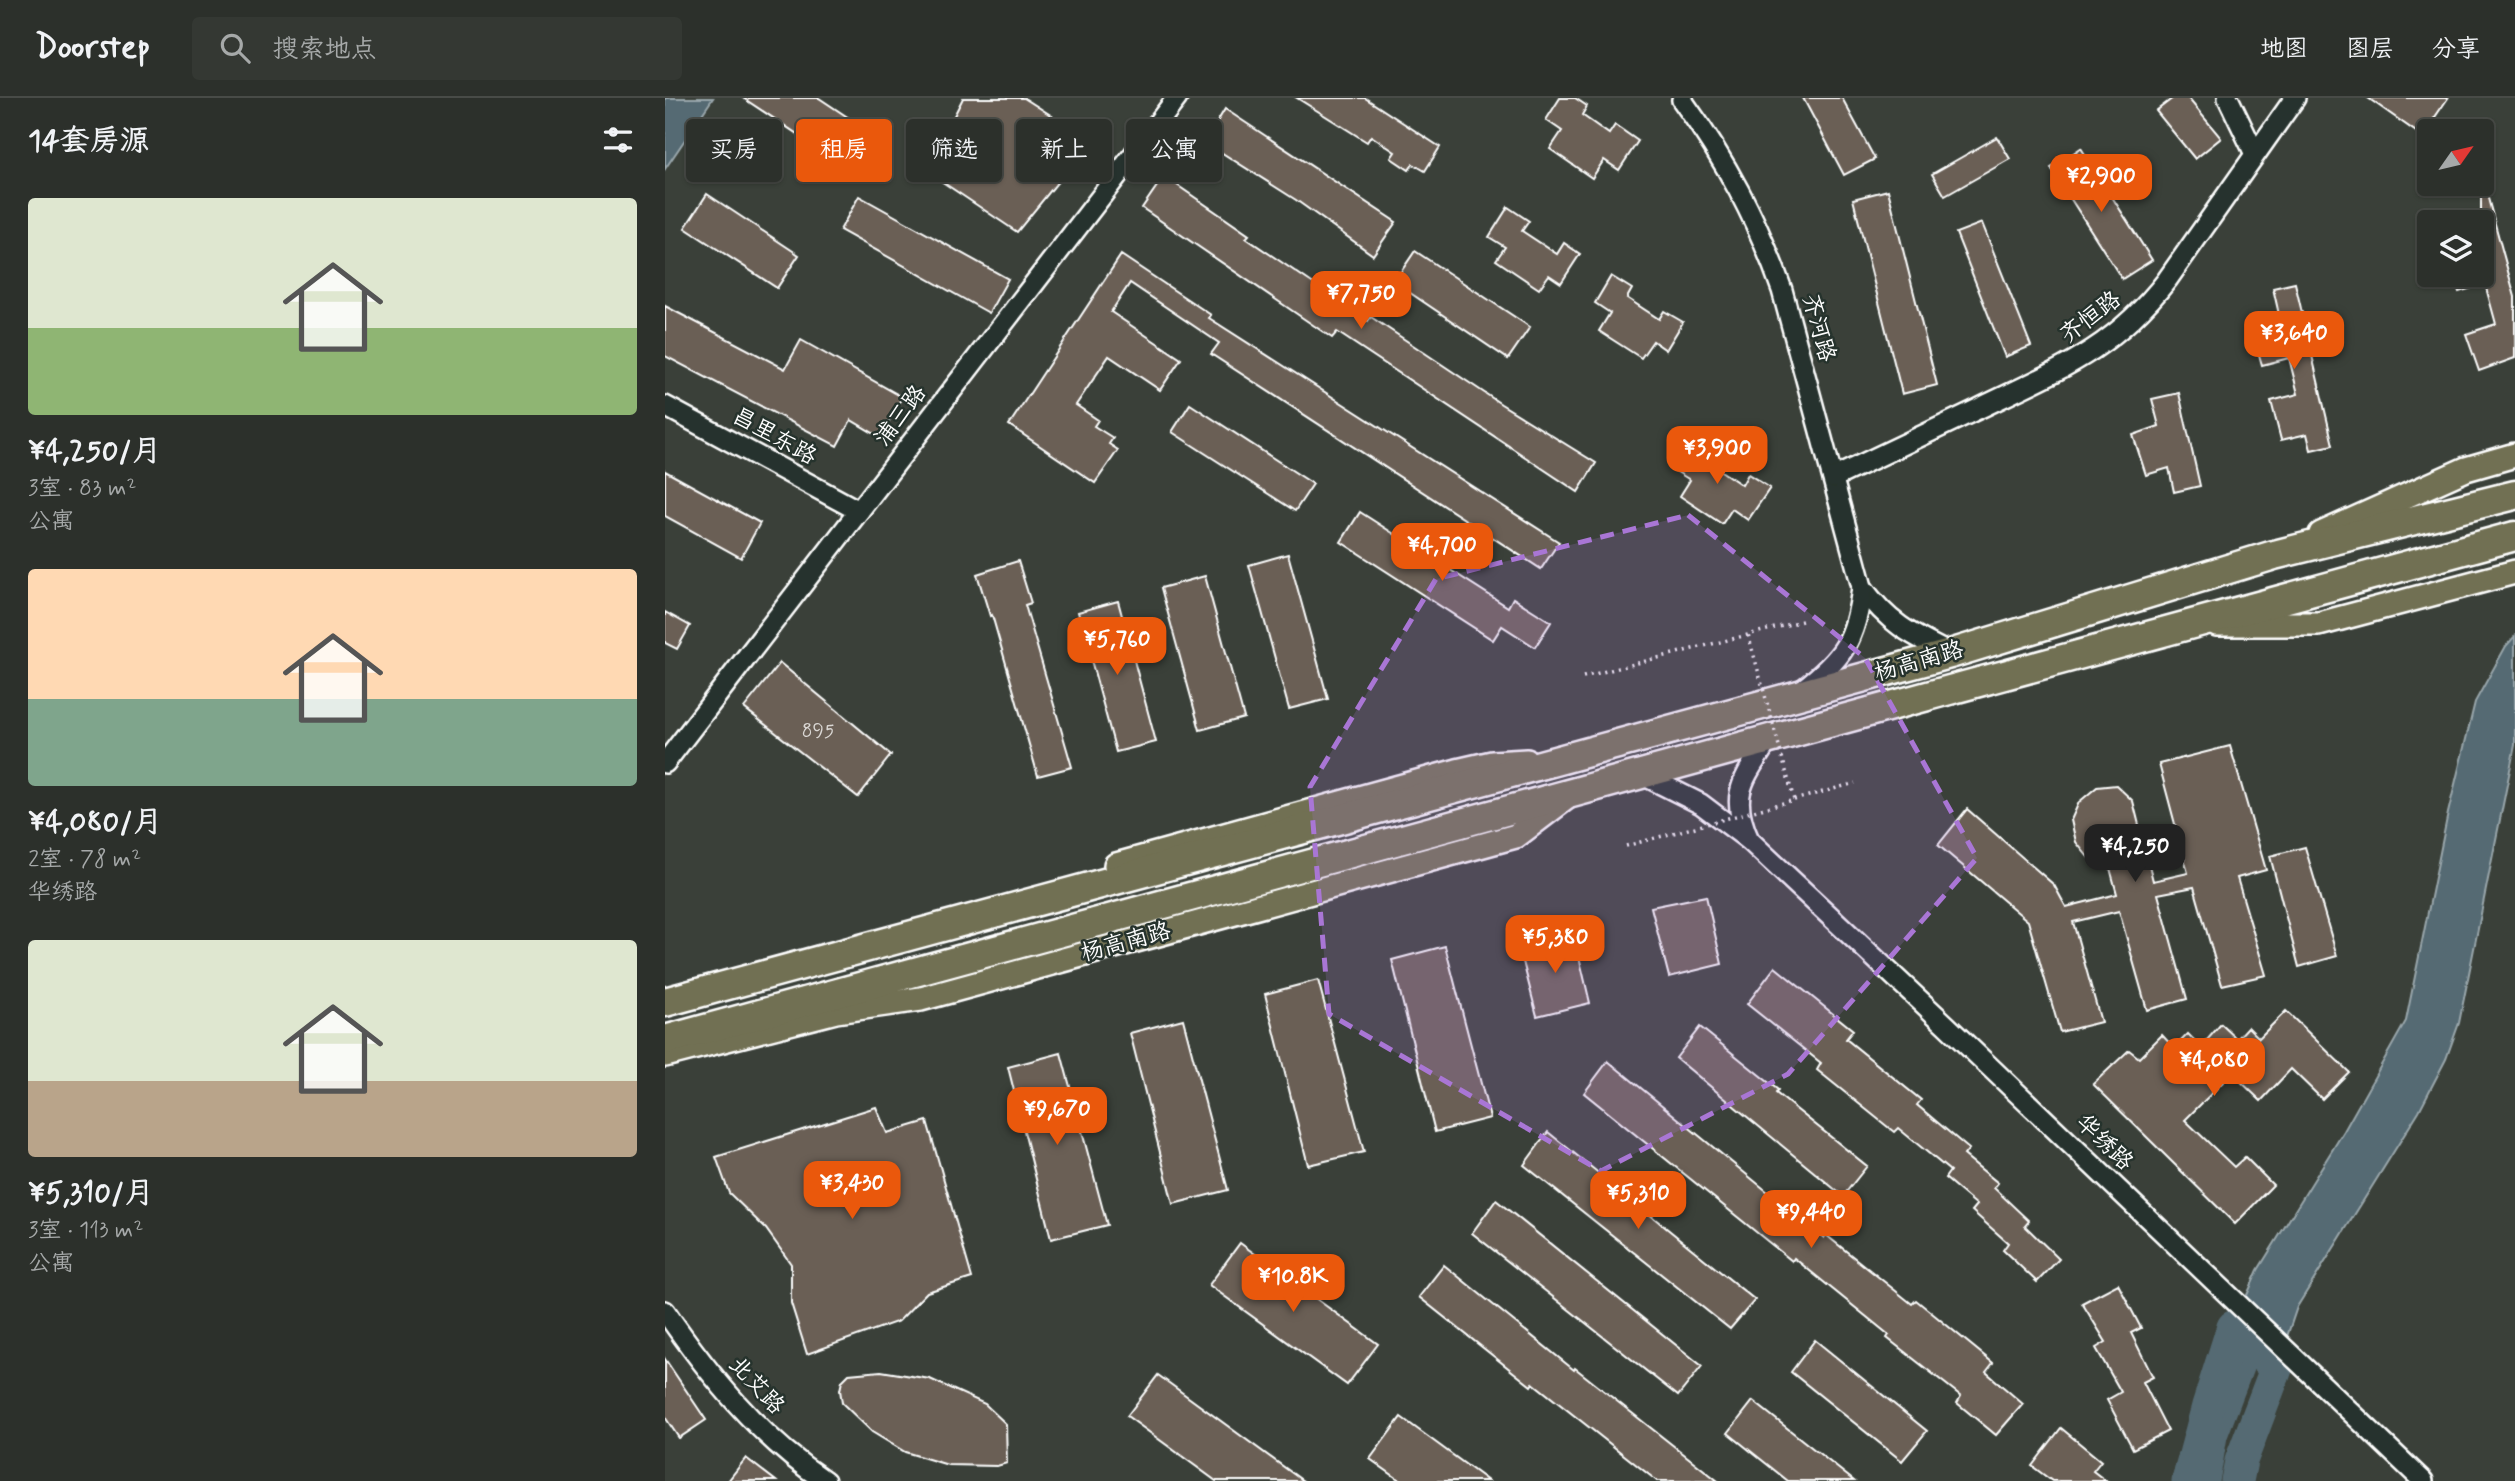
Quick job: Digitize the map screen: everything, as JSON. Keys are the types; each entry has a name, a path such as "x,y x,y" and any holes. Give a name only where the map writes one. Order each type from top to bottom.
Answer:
{"highway":[{"name":"杨高南路","path":"665,1002 1950,654 2274,555 2513,496"},
{"name":"杨高南路","path":"665,1040 2514,536"}],"main road":[{"name":"杨高南路","path":"2274,555 2466,469 2515,455"},
{"name":"杨高南路","path":"2187,624 2319,624 2510,573"},
{"name":"杨高南路","path":"665,991 1457,771 1492,763 1561,760"},
{"name":"杨高南路","path":"665,1055 835,1011 921,999 1516,836 1573,793"}],"street":[{"name":"浦三路","path":"665,763 1031,284 1177,98"},
{"path":"2228,98 2255,155"},
{"name":"齐恒路","path":"1833,478 2066,367 2109,340 2149,303 2295,98"},
{"name":"齐河路","path":"1683,99 1738,185 1771,257 1862,587 1860,610 1844,649 1831,667 1794,697"},
{"name":"昌里东路","path":"665,406 859,511"},
{"name":"齐河路","path":"1862,587 1890,620 1907,633 1950,654"},
{"name":"华绣路","path":"1750,841 1740,820 1738,800 1744,779 1769,739"},
{"name":"华绣路","path":"1641,775 1701,804 1750,841 2423,1481"},
{"name":"北艾路","path":"665,1311 720,1385 750,1418 781,1447 825,1481"}],"path":[{"path":"1583,677 1806,620"},
{"path":"1748,634 1794,800"},
{"path":"1626,846 1855,783"}],"highlighted area":[{"path":"1688,515 1865,658 1977,858 1788,1074 1601,1171 1329,1014 1310,787 1436,579"}],"water":[{"path":"665,98 713,98 699,119 686,119 686,138 665,169"},
{"path":"2515,636 2515,745 2459,1023 2446,1059 2419,1111 2297,1307 2276,1369 2233,1327 2258,1270 2344,1131 2406,1021 2448,813 2475,702 2506,646"}],"building":[{"path":"743,98 819,98 850,119 796,119 796,133 782,124 782,119 775,119"},
{"path":"963,98 1024,98 1057,119 1016,119 1016,182 1058,182 1017,232 942,182 1002,182 1002,119 952,119"},
{"path":"1297,98 1365,98 1440,147 1425,171 1413,164 1409,170 1391,158 1395,152 1371,136 1367,142"},
{"path":"1560,98 1575,98 1587,106 1582,115 1609,134 1615,125 1638,141 1619,170 1604,160 1592,178 1550,149 1562,131 1546,120"},
{"path":"1803,98 1842,98 1875,159 1844,175"},
{"path":"2173,98 2188,98 2221,138 2195,159 2156,111"},
{"path":"2368,98 2448,98 2434,119 2417,119 2417,132"},
{"path":"1225,109 1396,222 1373,255 1296,200 1222,153 1222,119 1219,119"},
{"path":"1997,137 2010,159 1945,196 1932,174"},
{"path":"2081,148 2152,260 2122,279 2051,168"},
{"path":"1160,182 1173,182 1249,235 1246,238 1368,321 1371,317 1501,404 1596,463 1578,492 1337,332 1332,338 1142,208"},
{"path":"1888,190 1937,385 1902,394 1853,199"},
{"path":"707,194 799,255 777,288 685,228"},
{"path":"859,196 1008,279 989,313 840,230"},
{"path":"2481,196 2487,196 2491,210 2481,210"},
{"path":"1508,207 1529,221 1522,231 1557,254 1564,243 1580,254 1561,283 1549,275 1539,289 1496,260 1505,247 1489,237"},
{"path":"2494,220 2515,297 2515,358 2479,371 2466,334 2496,324 2486,287 2494,287"},
{"path":"1982,223 2031,346 2005,357 1956,233"},
{"path":"1415,251 1530,327 1508,359 1394,282"},
{"path":"1121,255 1211,315 1209,318 1559,542 1541,569 1211,354 1219,343 1130,283 1111,312 1181,359 1160,390 1109,356 1076,405 1098,420 1094,426 1113,438 1109,444 1118,450 1095,483 1009,425"},
{"path":"1611,276 1632,289 1627,298 1659,319 1664,311 1683,322 1666,350 1653,341 1641,358 1599,331 1610,313 1595,303"},
{"path":"2295,283 2333,445 2311,450 2307,434 2281,440 2271,401 2298,394 2289,358 2262,365 2251,327 2280,319 2273,288"},
{"path":"2457,287 2475,287 2459,292"},
{"path":"665,306 785,369 801,340 902,397 880,437 851,420 837,446 665,356"},
{"path":"2179,393 2200,486 2174,492 2169,468 2146,475 2133,435 2159,426 2152,399"},
{"path":"1190,404 1313,484 1295,511 1172,432"},
{"path":"1695,438 1716,452 1709,463 1742,485 1748,474 1770,488 1748,520 1732,509 1722,524 1680,496 1690,480 1674,470"},
{"path":"665,471 760,523 741,558 665,516"},
{"path":"1360,512 1508,607 1513,598 1551,622 1535,647 1502,626 1493,640 1341,542"},
{"path":"1288,554 1328,699 1289,709 1249,565"},
{"path":"1018,561 1031,603 1025,605 1072,767 1038,776 992,615 990,616 977,574"},
{"path":"1205,576 1244,718 1200,730 1161,588"},
{"path":"1118,601 1156,742 1116,752 1078,612"},
{"path":"665,612 690,626 677,649 665,643"},
{"path":"780,663 891,755 858,797 744,708"},
{"path":"2230,746 2266,870 2237,878 2266,975 2222,985 2194,887 2158,894 2187,999 2147,1010 2119,911 2073,922 2101,1022 2060,1032 2028,921 1938,845 1967,809 2054,885 2066,907 2117,894 2110,868 2092,862 2076,842 2071,820 2079,802 2097,787 2116,785 2133,801 2153,881 2188,873 2159,764"},
{"path":"2305,847 2337,956 2299,967 2270,856"},
{"path":"1706,896 1722,964 1669,977 1651,907"},
{"path":"1574,935 1590,1003 1537,1016 1519,946"},
{"path":"1445,946 1490,1118 1435,1132 1392,960"},
{"path":"1775,967 1853,1030 1846,1039 1921,1100 1917,1105 1969,1149 1964,1155 1998,1183 1994,1188 2029,1221 2025,1226 2059,1259 2037,1282 2003,1250 2008,1243 1972,1211 1977,1205 1945,1178 1950,1171 1898,1128 1894,1132 1817,1070 1821,1063 1747,1004"},
{"path":"1318,980 1364,1152 1308,1165 1265,994"},
{"path":"2286,1011 2349,1072 2322,1099 2291,1069 2261,1101 2232,1073 2185,1120 2234,1167 2245,1157 2273,1185 2235,1224 2093,1084 2129,1050 2139,1058 2162,1035 2174,1048 2188,1034 2201,1047 2221,1024 2237,1039 2248,1027 2259,1038"},
{"path":"1183,1019 1228,1190 1173,1204 1130,1033"},
{"path":"1700,1027 1778,1090 1776,1093 1867,1166 1843,1196 1676,1058"},
{"path":"1061,1053 1107,1225 1051,1239 1008,1067"},
{"path":"1608,1061 1824,1238 1826,1235 1912,1304 1916,1300 1993,1363 1986,1372 2023,1404 1996,1435 1957,1403 1961,1396 1887,1338 1889,1335 1794,1258 1792,1261 1584,1093"},
{"path":"876,1107 887,1133 927,1121 972,1278 927,1292 899,1321 807,1354 791,1303 791,1264 766,1229 729,1193 716,1157"},
{"path":"1548,1132 1755,1300 1730,1329 1524,1165"},
{"path":"1496,1200 1702,1366 1678,1396 1472,1233"},
{"path":"1240,1243 1378,1344 1347,1385 1209,1285"},
{"path":"1444,1265 1718,1481 1657,1481 1533,1383 1531,1386 1419,1297"},
{"path":"2118,1284 2141,1328 2131,1333 2153,1377 2143,1382 2168,1431 2133,1449 2107,1400 2121,1392 2096,1348 2106,1342 2082,1303"},
{"path":"1815,1340 1927,1431 1902,1461 1791,1372"},
{"path":"665,1359 706,1420 679,1438 665,1417"},
{"path":"881,1371 930,1379 985,1404 1006,1424 1007,1463 997,1466 948,1465 905,1452 872,1432 842,1403 840,1390 842,1381 849,1374"},
{"path":"1158,1375 1303,1481 1216,1481 1127,1416"},
{"path":"1753,1401 1854,1481 1788,1481 1728,1433"},
{"path":"1401,1417 1488,1481 1401,1481 1370,1459"},
{"path":"2061,1428 2101,1461 2093,1471 2106,1481 2052,1481 2032,1466"},
{"path":"746,1458 776,1481 728,1481"}],"waterway":[{"path":"2210,1481 2218,1436 2262,1321"},
{"path":"2188,1481 2233,1327 2276,1369 2241,1461 2237,1481"}]}
